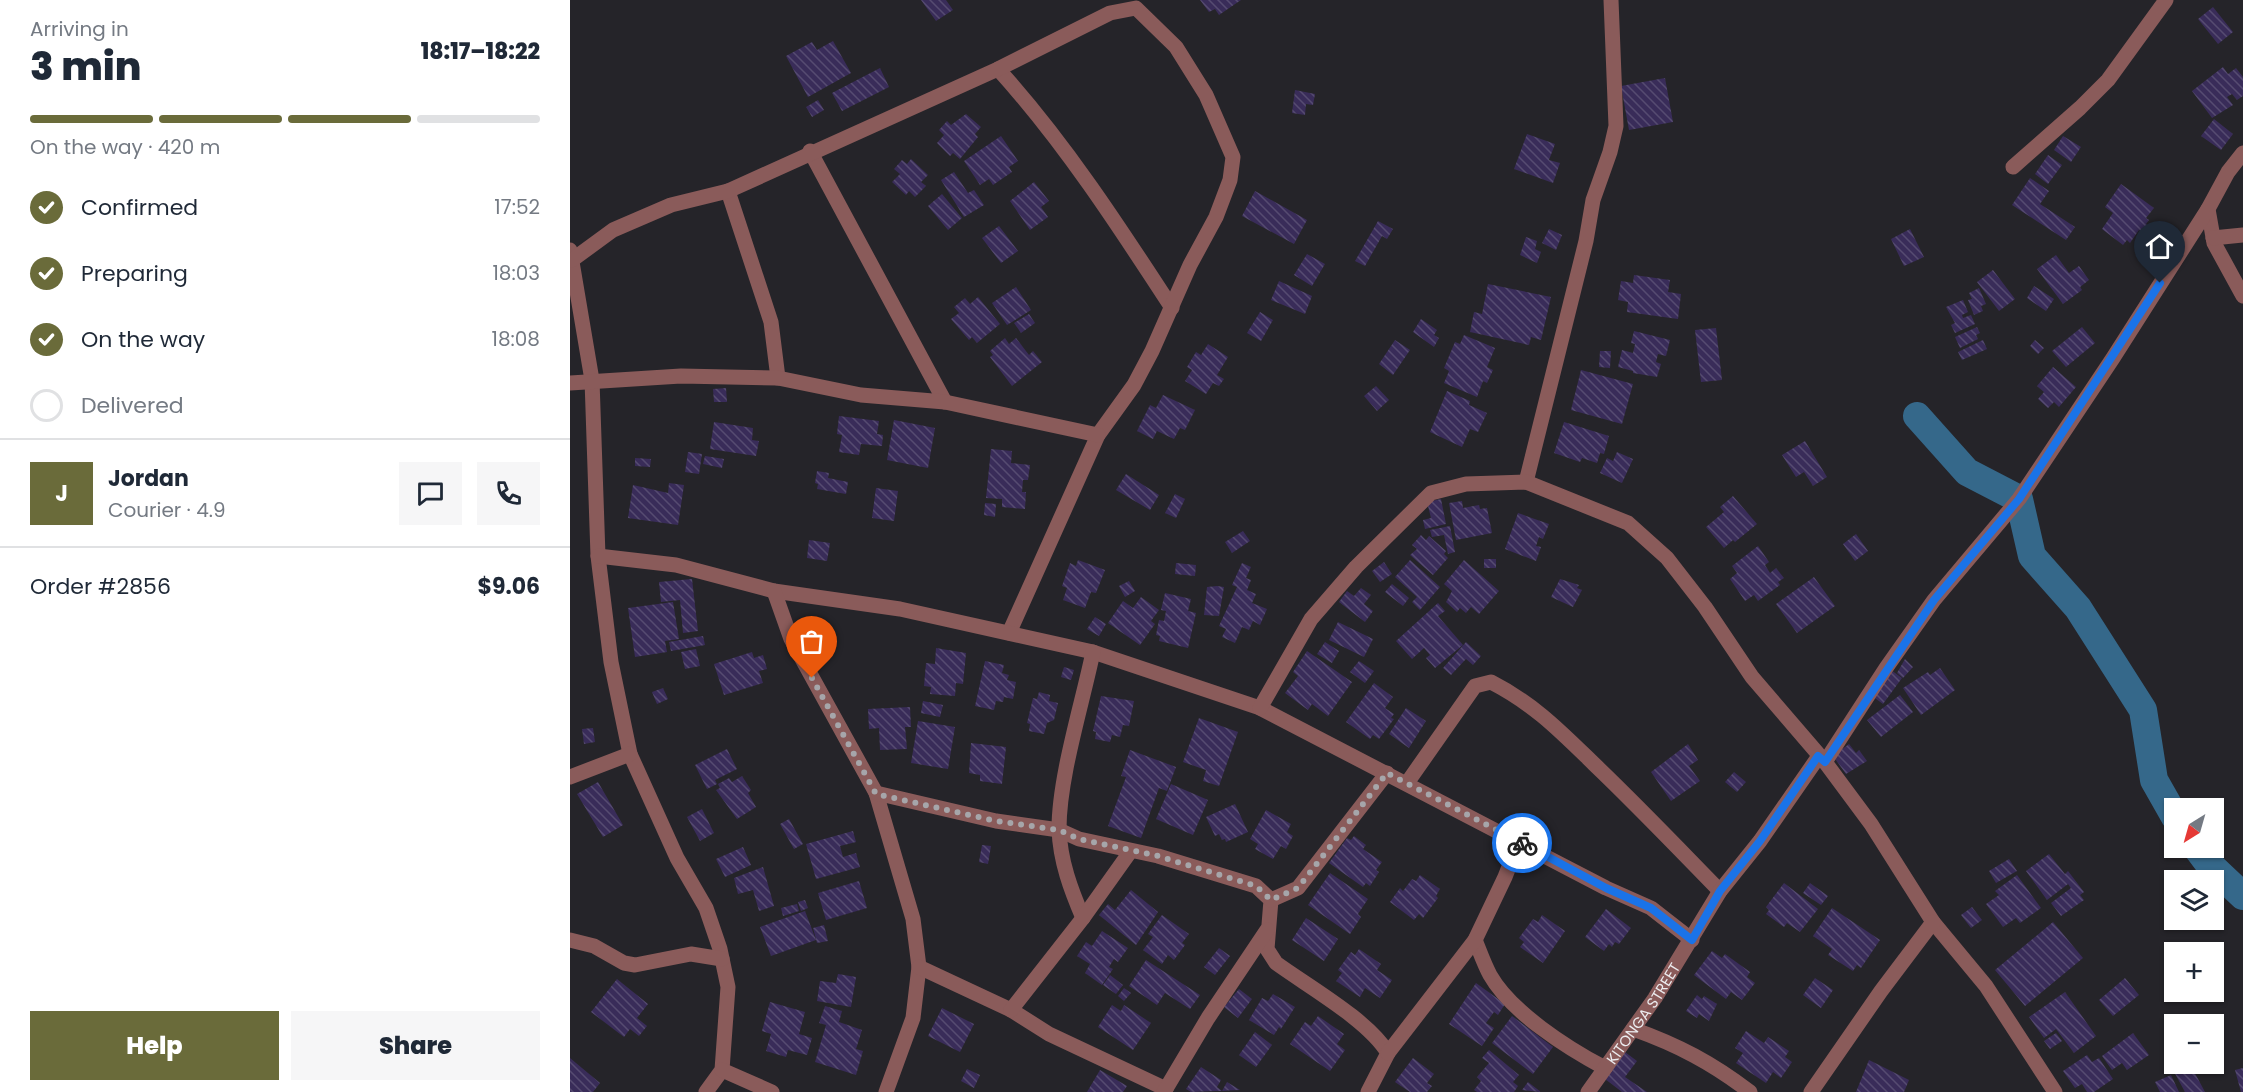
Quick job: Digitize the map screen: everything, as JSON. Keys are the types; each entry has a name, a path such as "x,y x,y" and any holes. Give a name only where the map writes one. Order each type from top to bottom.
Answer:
{"street":[{"path":"1526,482 1581,263 1593,200 1610,152 1616,126 1611,0"},
{"path":"2013,167 2108,80 2166,0"},
{"path":"706,1092 722,1070 728,987 706,908 677,858 630,754 611,662 598,556 592,380 571,255 613,230 671,205 728,191 998,69 1110,13 1136,8 1176,47 1206,96 1233,157 1230,180 1216,217 1190,265 1172,308 1134,385 1098,435 1009,633"},
{"path":"998,69 1032,107 1076,163 1172,308"},
{"path":"810,152 945,402"},
{"name":"KITONGA STREET","path":"1588,1092 1692,940 1720,891 1822,759 1934,600 2019,499 2208,209 2228,172 2243,153"},
{"path":"728,191 771,322 778,378"},
{"path":"2208,209 2213,238 2243,296"},
{"path":"2213,238 2243,235"},
{"path":"570,383 681,376 778,378 861,395 945,402 1098,435"},
{"path":"1260,708 1311,619 1431,493 1447,487 1526,482 1628,524 1667,558 1705,608 1752,678 1822,759 1871,824 1933,922 1986,986 2055,1092"},
{"path":"598,556 676,565 774,591 900,609 1093,652 1260,708 1606,888 1651,908 1692,940"},
{"path":"774,591 791,639 876,794 913,919 919,967 913,1018 886,1092"},
{"path":"1083,918 1066,876 1059,830 1062,793 1093,652"},
{"path":"1407,783 1475,686 1491,682 1522,698 1548,719 1633,801 1720,891"},
{"path":"570,777 630,754"},
{"path":"1271,900 1298,888 1387,773"},
{"path":"876,794 996,821 1059,830 1079,839 1130,852 1158,856 1256,886 1271,900"},
{"path":"1368,1092 1388,1053 1475,940 1506,877 1519,841"},
{"path":"1011,1010 1083,918 1130,852"},
{"path":"1271,900 1267,949 1276,963 1364,1026 1381,1041 1388,1053"},
{"path":"1814,1091 1881,991 1933,922"},
{"path":"919,967 1011,1010 1049,1034 1165,1090 1208,1018 1268,929"},
{"path":"570,940 594,946 624,963 635,965 691,954 722,959"},
{"path":"1475,940 1490,976 1517,1008 1583,1056 1605,1068"},
{"path":"1632,1029 1676,1044 1720,1069 1750,1092"},
{"path":"722,1070 772,1092"}],"building":[{"path":"921,0 946,0 953,10 936,21"},
{"path":"1200,0 1241,0 1219,15 1215,9 1209,12"},
{"path":"2213,7 2233,32 2218,44 2198,19"},
{"path":"833,41 851,73 808,97 786,56 812,42 817,50"},
{"path":"2223,67 2228,74 2236,68 2243,77 2243,96 2237,100 2232,94 2227,97 2233,105 2212,118 2192,91"},
{"path":"880,68 889,87 842,111 832,93"},
{"path":"1665,78 1673,122 1629,130 1621,86"},
{"path":"1295,90 1315,94 1313,105 1306,104 1305,115 1292,113"},
{"path":"818,100 824,110 812,117 806,107"},
{"path":"966,114 981,127 975,134 978,137 960,159 953,153 950,156 937,143 944,135 939,130 947,121 951,125"},
{"path":"2214,119 2233,134 2221,150 2201,136"},
{"path":"1527,134 1555,144 1549,160 1560,163 1553,183 1514,169"},
{"path":"1001,136 1018,161 1009,167 1012,172 993,185 989,179 980,185 964,161"},
{"path":"2063,136 2081,147 2071,162 2054,150"},
{"path":"2048,155 2062,165 2048,184 2035,174"},
{"path":"911,159 928,175 921,182 926,186 915,197 909,191 906,195 892,182 900,174 894,169 902,160 907,164"},
{"path":"954,172 968,193 974,190 984,205 964,217 941,180"},
{"path":"2030,178 2049,191 2040,204 2075,227 2066,240 2012,205"},
{"path":"1034,182 1049,201 1041,207 1048,217 1030,230 1010,201"},
{"path":"2121,184 2154,208 2146,218 2149,220 2146,224 2149,226 2143,233 2139,230 2130,243 2127,240 2123,245 2102,229 2113,213 2105,207"},
{"path":"1255,191 1307,220 1294,244 1242,216"},
{"path":"942,194 962,218 948,230 928,206"},
{"path":"1378,221 1393,229 1387,239 1382,236 1365,266 1355,261"},
{"path":"999,226 1018,251 1001,263 982,238"},
{"path":"1549,229 1562,235 1556,250 1542,243"},
{"path":"1910,229 1924,257 1904,266 1891,239"},
{"path":"1526,237 1537,241 1535,249 1541,252 1537,263 1520,255"},
{"path":"1307,254 1325,264 1312,286 1294,275"},
{"path":"2056,255 2069,273 2079,266 2089,280 2080,287 2082,290 2063,304 2037,269"},
{"path":"1993,270 2015,299 1999,311 1977,282"},
{"path":"1634,275 1670,280 1668,292 1681,294 1678,319 1627,312 1628,302 1618,300 1621,281 1633,283"},
{"path":"1279,281 1312,296 1305,314 1271,300"},
{"path":"1488,284 1551,297 1541,340 1531,337 1529,345 1470,332 1474,312 1482,314"},
{"path":"2034,286 2054,299 2046,311 2027,298"},
{"path":"1016,287 1031,310 1007,325 992,303"},
{"path":"1979,288 1986,304 1981,306 1983,311 1974,315 1968,300 1972,299 1969,293"},
{"path":"978,297 1000,324 977,343 972,337 969,340 951,319 959,313 954,307 965,298 970,304"},
{"path":"1963,300 1968,312 1962,315 1963,318 1971,315 1975,324 1955,333 1951,325 1955,323 1946,307"},
{"path":"1260,312 1273,320 1261,341 1247,333"},
{"path":"1029,314 1035,323 1021,333 1014,323"},
{"path":"1421,319 1437,330 1434,335 1439,338 1434,347 1413,332"},
{"path":"1977,327 1980,333 1976,335 1978,339 1960,348 1955,337"},
{"path":"2082,327 2095,343 2066,367 2052,351"},
{"path":"1716,328 1722,380 1701,382 1695,330"},
{"path":"1634,331 1670,340 1666,356 1658,354 1656,362 1661,364 1657,377 1633,373 1633,371 1618,367 1622,350 1633,353 1635,344 1631,343"},
{"path":"1464,335 1495,348 1487,367 1493,370 1487,383 1483,381 1477,397 1444,383 1449,371 1444,368 1455,342 1460,344"},
{"path":"1005,338 1009,344 1016,338 1029,355 1033,351 1042,362 1012,386 990,357 993,355 990,351"},
{"path":"1395,340 1410,350 1393,375 1379,364"},
{"path":"1983,340 1987,349 1962,360 1958,352"},
{"path":"2035,340 2044,348 2038,354 2030,346"},
{"path":"1208,344 1228,357 1217,375 1224,379 1219,386 1213,383 1206,394 1185,381 1192,370 1187,367 1196,352 1201,355"},
{"path":"1600,351 1611,351 1610,368 1599,367"},
{"path":"2053,367 2076,387 2059,407 2054,402 2048,408 2038,399 2044,392 2037,386"},
{"path":"1581,370 1633,384 1622,424 1571,410"},
{"path":"1376,386 1389,400 1377,411 1364,396"},
{"path":"726,388 727,402 714,402 713,389"},
{"path":"1447,391 1470,401 1469,405 1487,413 1478,432 1470,429 1462,447 1430,432"},
{"path":"1163,395 1195,410 1185,430 1180,428 1174,439 1157,431 1153,439 1137,431 1150,405 1156,408"},
{"path":"839,416 879,421 877,434 883,435 882,446 861,444 859,455 839,452 842,435 837,434"},
{"path":"894,420 935,428 928,468 887,460"},
{"path":"714,422 753,428 752,440 759,441 756,456 710,449"},
{"path":"1564,422 1609,436 1604,454 1600,453 1597,463 1582,458 1580,462 1554,453"},
{"path":"1805,441 1827,477 1813,486 1804,472 1796,477 1782,455"},
{"path":"991,449 1012,451 1011,463 1030,465 1028,480 1023,480 1022,492 1026,492 1025,509 1002,507 1002,499 986,498"},
{"path":"688,452 702,454 699,474 685,472"},
{"path":"1617,452 1633,459 1622,483 1600,473 1607,458 1613,461"},
{"path":"705,456 724,459 722,468 703,464"},
{"path":"635,458 651,459 650,467 635,466"},
{"path":"817,471 829,473 828,478 848,482 846,494 817,489 818,484 815,483"},
{"path":"1126,474 1159,495 1150,510 1116,490"},
{"path":"669,483 684,485 678,525 628,518 633,485 668,493"},
{"path":"876,488 898,491 894,521 872,518"},
{"path":"1175,494 1185,499 1176,518 1165,513"},
{"path":"1733,496 1757,524 1724,548 1706,527 1724,512 1720,507"},
{"path":"1441,499 1446,524 1425,529 1423,520 1431,518 1427,502"},
{"path":"1462,501 1463,508 1479,505 1480,509 1487,508 1492,533 1456,540 1449,503"},
{"path":"985,503 996,504 995,517 984,515"},
{"path":"1518,513 1549,524 1543,539 1539,537 1536,546 1541,547 1536,561 1505,549"},
{"path":"1450,526 1455,552 1448,554 1444,535 1432,537 1430,530"},
{"path":"1243,531 1250,541 1232,553 1225,542"},
{"path":"1856,534 1868,551 1855,561 1843,544"},
{"path":"1421,535 1426,540 1429,536 1446,551 1444,554 1448,558 1433,575 1410,555 1417,549 1412,545"},
{"path":"809,540 830,543 827,561 807,558"},
{"path":"1758,546 1769,562 1765,565 1770,573 1776,568 1784,578 1778,582 1780,585 1758,601 1754,595 1745,601 1730,579 1737,573 1732,566"},
{"path":"1484,559 1496,559 1496,568 1484,568"},
{"path":"1078,560 1105,570 1096,593 1091,592 1085,608 1063,600 1067,588 1062,586 1070,563 1076,566"},
{"path":"1410,560 1440,587 1420,610 1412,602 1417,597 1395,577"},
{"path":"1464,560 1499,591 1479,614 1471,607 1466,613 1460,608 1457,612 1446,602 1452,591 1444,584"},
{"path":"1384,562 1392,574 1380,582 1372,571"},
{"path":"1176,563 1196,565 1195,576 1175,574"},
{"path":"1242,563 1251,567 1246,578 1251,580 1247,590 1256,594 1252,603 1267,609 1260,625 1253,621 1249,630 1242,627 1235,643 1222,637 1226,629 1219,626 1237,587 1232,585"},
{"path":"1814,577 1835,606 1797,633 1776,604"},
{"path":"692,579 698,631 683,633 680,600 661,602 659,582"},
{"path":"1560,579 1579,585 1577,588 1582,590 1573,607 1551,597"},
{"path":"1129,581 1135,591 1125,597 1119,586"},
{"path":"1392,584 1409,598 1403,606 1385,592"},
{"path":"1207,587 1224,587 1219,616 1204,615"},
{"path":"1361,588 1371,595 1364,604 1373,611 1365,622 1339,602 1347,591 1354,596"},
{"path":"1165,593 1191,599 1188,611 1196,613 1188,648 1159,641 1160,636 1156,635 1159,620 1164,621 1166,611 1161,610"},
{"path":"1141,597 1159,610 1151,621 1155,624 1140,645 1108,623 1123,601 1133,608"},
{"path":"673,602 679,639 665,641 667,652 635,657 628,608"},
{"path":"1438,603 1445,611 1438,616 1463,645 1435,668 1426,658 1430,655 1424,648 1412,659 1396,641"},
{"path":"1095,617 1106,624 1099,636 1087,629"},
{"path":"1338,622 1373,639 1364,657 1329,640"},
{"path":"703,636 705,645 671,651 669,642"},
{"path":"1325,642 1339,651 1332,663 1317,654"},
{"path":"1466,642 1481,656 1473,665 1466,659 1451,675 1443,668"},
{"path":"936,648 966,653 963,684 956,683 955,696 930,694 931,687 924,686 926,663 935,664"},
{"path":"696,649 700,666 685,669 681,652"},
{"path":"1307,651 1352,682 1328,716 1312,704 1308,710 1285,693 1298,676 1293,672"},
{"path":"752,652 754,658 763,655 767,669 759,671 763,683 724,695 714,664"},
{"path":"1905,659 1913,667 1903,678 1897,673"},
{"path":"985,661 1004,665 1002,673 1009,675 1007,680 1016,682 1013,699 1004,697 1003,702 996,701 994,710 975,706"},
{"path":"1359,661 1374,671 1365,683 1350,672"},
{"path":"1064,667 1074,670 1071,680 1061,677"},
{"path":"1940,668 1955,690 1921,715 1903,688 1928,672 1930,675"},
{"path":"1891,670 1902,678 1883,704 1872,696"},
{"path":"1374,683 1393,697 1385,708 1394,714 1391,718 1394,719 1379,739 1373,735 1370,739 1346,722"},
{"path":"663,688 668,699 657,704 652,692"},
{"path":"1039,692 1050,695 1049,701 1058,703 1054,720 1047,723 1044,734 1029,731 1030,724 1027,723 1033,698 1037,699"},
{"path":"1900,695 1913,712 1881,737 1867,720"},
{"path":"1101,696 1134,701 1129,726 1123,725 1120,737 1112,735 1110,742 1095,739 1096,732 1093,731"},
{"path":"923,701 943,705 940,717 921,713"},
{"path":"910,707 911,727 905,727 907,749 880,750 879,728 869,729 868,709"},
{"path":"1406,708 1426,721 1409,748 1389,734"},
{"path":"1199,718 1238,732 1219,786 1203,781 1206,770 1183,762"},
{"path":"918,721 955,727 948,769 911,763"},
{"path":"593,728 595,742 584,744 582,729"},
{"path":"971,743 1006,747 1002,784 980,781 980,775 969,773"},
{"path":"1688,744 1698,760 1689,766 1700,781 1671,801 1651,772"},
{"path":"1849,744 1856,753 1859,750 1867,761 1846,774 1833,756"},
{"path":"727,749 737,769 715,780 717,784 707,789 695,765"},
{"path":"1130,750 1176,767 1167,791 1159,788 1141,838 1108,826 1126,777 1121,776"},
{"path":"1734,772 1746,782 1737,792 1725,782"},
{"path":"742,776 751,790 748,793 756,807 737,819 716,790 720,788 718,784 729,778 732,782"},
{"path":"598,782 623,825 603,837 577,794"},
{"path":"1171,784 1208,800 1193,835 1156,819"},
{"path":"1235,804 1248,832 1226,842 1219,834 1215,836 1206,817"},
{"path":"702,809 714,833 700,841 687,817"},
{"path":"1266,810 1291,824 1287,832 1293,836 1286,849 1281,846 1273,859 1255,849 1258,844 1250,839"},
{"path":"789,819 803,844 794,849 780,824"},
{"path":"853,831 856,842 840,846 843,857 856,853 860,867 816,879 806,844"},
{"path":"1354,836 1366,845 1363,849 1382,862 1370,886 1366,883 1363,887 1329,863 1347,838 1351,840"},
{"path":"982,845 991,846 988,864 979,862"},
{"path":"743,847 751,865 725,877 716,859"},
{"path":"2049,854 2065,874 2068,871 2084,892 2080,895 2084,900 2061,916 2051,903 2071,888 2068,884 2047,900 2026,871"},
{"path":"2009,859 2017,871 1996,883 1989,871"},
{"path":"763,867 774,906 759,911 753,890 738,894 734,878"},
{"path":"1330,873 1368,899 1358,914 1361,917 1350,934 1308,905"},
{"path":"1420,875 1440,889 1436,896 1438,898 1423,918 1419,914 1414,920 1390,902 1400,888 1403,891 1412,879 1416,881"},
{"path":"2017,875 2041,908 2020,923 2016,918 2003,927 1986,904 1999,895 1995,891"},
{"path":"859,881 867,908 826,920 818,893"},
{"path":"1784,883 1818,909 1800,932 1787,923 1784,927 1766,914 1769,910 1766,907"},
{"path":"1810,883 1828,896 1821,905 1803,893"},
{"path":"1131,890 1158,912 1136,945 1099,915 1108,904 1115,910"},
{"path":"805,900 808,908 801,911 798,902"},
{"path":"797,904 799,911 783,916 781,908"},
{"path":"1972,907 1982,920 1971,928 1961,915"},
{"path":"1832,908 1880,940 1861,968 1857,965 1853,971 1828,955 1832,949 1813,936"},
{"path":"1606,909 1631,928 1619,944 1615,942 1612,947 1609,944 1604,951 1585,937"},
{"path":"805,911 816,940 771,956 760,927"},
{"path":"1162,915 1189,934 1182,943 1185,945 1174,960 1168,955 1162,964 1143,950 1153,937 1148,934"},
{"path":"1542,915 1565,931 1543,963 1520,947 1524,942 1519,938 1533,919 1538,922"},
{"path":"1306,918 1338,939 1324,961 1292,940"},
{"path":"2053,922 2083,958 2025,1006 1995,970"},
{"path":"824,925 828,941 817,943 813,928"},
{"path":"1102,931 1128,948 1118,962 1114,959 1109,967 1113,969 1102,985 1085,973 1090,964 1077,956 1086,942 1092,946"},
{"path":"1219,948 1230,956 1215,975 1204,967"},
{"path":"1359,949 1381,964 1377,970 1392,980 1380,998 1365,988 1360,997 1336,981 1342,973 1338,970 1351,952 1355,955"},
{"path":"1712,951 1722,958 1725,954 1750,972 1747,977 1755,983 1742,1000 1731,992 1726,999 1694,975"},
{"path":"1146,960 1200,995 1190,1009 1165,993 1157,1005 1129,986"},
{"path":"838,974 856,977 851,1007 817,1001 820,981 836,983"},
{"path":"1110,975 1123,985 1116,994 1103,985"},
{"path":"1815,978 1833,990 1821,1008 1803,995"},
{"path":"2125,978 2139,995 2113,1016 2099,1000"},
{"path":"617,979 648,1004 637,1018 647,1026 639,1036 630,1029 624,1037 591,1012"},
{"path":"1476,983 1505,1004 1498,1015 1494,1012 1486,1023 1494,1028 1482,1046 1449,1024"},
{"path":"1124,988 1131,993 1124,1001 1118,996"},
{"path":"1239,989 1252,999 1238,1018 1224,1007"},
{"path":"2065,992 2096,1036 2074,1053 2056,1029 2044,1038 2029,1017"},
{"path":"1273,994 1295,1007 1281,1029 1279,1027 1274,1035 1249,1020 1262,998 1268,1001"},
{"path":"1697,995 1702,999 1704,996 1717,1004 1709,1021 1699,1014 1697,1018 1686,1011"},
{"path":"770,1002 805,1012 799,1034 812,1038 807,1055 788,1050 786,1057 766,1051 771,1034 762,1031"},
{"path":"1112,1005 1121,1011 1124,1005 1151,1023 1133,1050 1098,1027"},
{"path":"825,1006 842,1011 839,1022 862,1030 856,1049 863,1051 856,1075 815,1062 826,1025 819,1023"},
{"path":"942,1008 974,1024 960,1052 928,1036"},
{"path":"1318,1016 1344,1034 1337,1044 1345,1050 1330,1071 1290,1044 1305,1022 1311,1026"},
{"path":"1512,1016 1553,1047 1533,1074 1492,1043"},
{"path":"1746,1031 1764,1043 1768,1037 1789,1051 1785,1057 1792,1062 1781,1078 1773,1072 1766,1083 1736,1063 1743,1053 1735,1048"},
{"path":"1255,1032 1272,1045 1256,1067 1239,1055"},
{"path":"2056,1033 2062,1041 2050,1049 2044,1041"},
{"path":"2133,1033 2149,1055 2127,1070 2122,1063 2112,1070 2102,1056"},
{"path":"1489,1050 1519,1075 1513,1082 1518,1086 1514,1092 1477,1092 1474,1090 1481,1081 1477,1077 1489,1063 1482,1058"},
{"path":"1625,1052 1637,1061 1625,1077 1647,1092 1622,1092 1605,1079"},
{"path":"2087,1055 2092,1062 2099,1058 2113,1079 2094,1092 2087,1092 2082,1084 2075,1088 2063,1071"},
{"path":"570,1058 600,1083 593,1092 570,1092"},
{"path":"1413,1058 1434,1074 1427,1083 1432,1086 1427,1092 1410,1092 1395,1082"},
{"path":"1869,1060 1909,1080 1904,1092 1856,1092"},
{"path":"1201,1067 1221,1080 1217,1087 1222,1091 1191,1092 1186,1089"},
{"path":"2243,1068 2243,1092 2241,1092 2235,1070"},
{"path":"967,1069 980,1075 974,1088 961,1081"},
{"path":"1100,1070 1127,1086 1123,1092 1087,1092"},
{"path":"2175,1074 2195,1074 2205,1092 2185,1092"},
{"path":"2171,1075 2179,1092 2160,1092 2155,1082"},
{"path":"1227,1082 1240,1090 1222,1091"},
{"path":"1528,1082 1541,1092 1522,1090"}],"waterway":[{"path":"1917,416 1967,472 2019,499 2032,556 2078,608 2143,710 2154,780 2164,798"},
{"path":"2204,858 2243,896"}],"way so far":[{"path":"812,678 876,794 996,821 1059,830 1079,839 1130,852 1158,856 1256,886 1271,900 1298,888 1387,773 1522,843"}],"route":[{"path":"1522,843 1606,888 1651,908 1692,940 1720,891 1760,841 1818,756 1825,762 1886,668 1934,600 2019,499 2160,283"}]}
